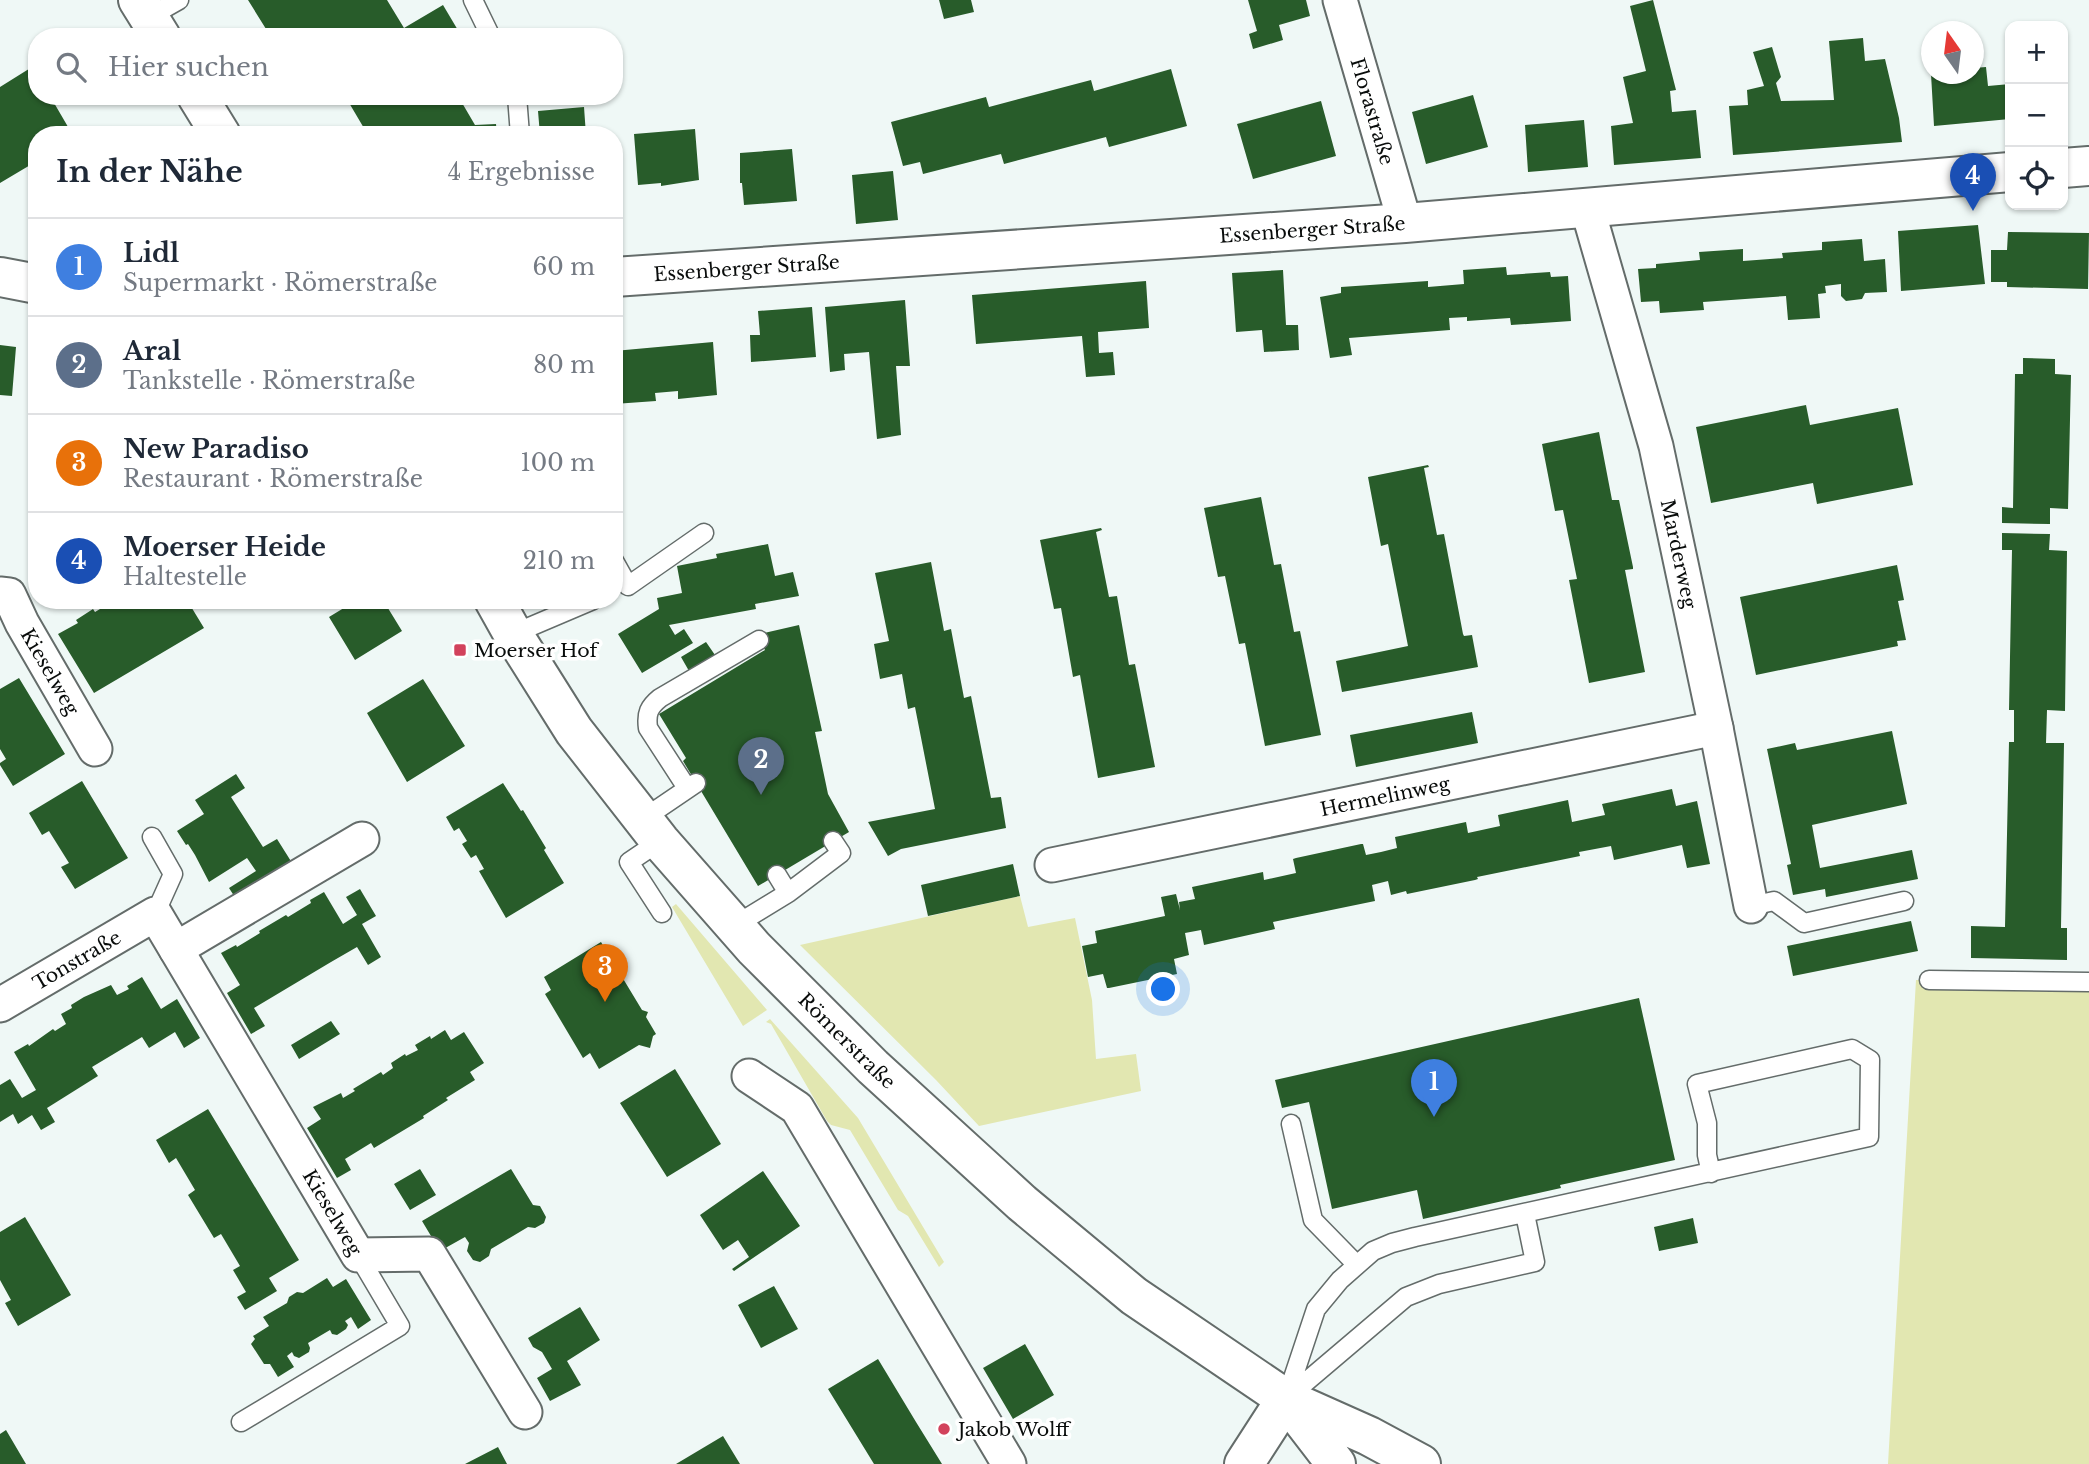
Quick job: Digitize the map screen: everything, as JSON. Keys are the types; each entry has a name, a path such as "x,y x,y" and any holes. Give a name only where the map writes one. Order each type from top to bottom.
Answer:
{"main road":[{"path":"2068,168 2089,166"},
{"name":"Essenberger Straße","path":"623,276 1405,223 2005,173"},
{"path":"0,277 28,282"},
{"name":"Römerstraße","path":"499,609 574,732 652,830 734,926 873,1067 1022,1203 1134,1296 1286,1399"},
{"path":"1244,1464 1286,1399"},
{"path":"1286,1399 1336,1464"},
{"path":"1286,1399 1369,1436 1421,1464"}],"street":[{"name":"Florastraße","path":"1340,0 1405,223"},
{"name":"Marderweg","path":"1587,207 1656,446 1751,906"},
{"name":"Kieselweg","path":"4,594 95,749"},
{"name":"Hermelinweg","path":"1052,865 1716,728"},
{"path":"176,949 362,839"},
{"name":"Kieselweg","path":"155,914 358,1255 429,1254 525,1412"},
{"name":"Tonstraße","path":"0,1005 155,914"},
{"path":"748,1076 797,1108 1009,1464"}],"lane":[{"path":"473,0 487,28"},
{"path":"518,105 519,126"},
{"path":"623,588 704,533"},
{"path":"513,634 572,609"},
{"path":"662,912 629,862 652,830 692,786 648,728 646,716 650,706 660,698 759,640"},
{"path":"152,837 173,874 155,914"},
{"path":"734,926 788,893 841,853 833,841"},
{"path":"777,875 788,893"},
{"path":"1751,906 1774,901 1804,923 1904,901"},
{"path":"1929,980 2089,982"},
{"path":"1286,1399 1316,1309 1340,1280 1373,1251 1392,1243 1711,1173 1868,1137 1870,1060 1852,1049 1698,1084 1707,1123 1707,1155 1711,1173"},
{"path":"1291,1124 1313,1220 1356,1264"},
{"path":"1286,1399 1406,1297 1439,1284 1535,1262 1525,1214"},
{"path":"242,1422 400,1326 358,1255"}],"green space":[{"path":"1020,896 1028,927 1075,918 1092,1000 1096,1059 1136,1054 1141,1091 979,1126 800,945"},
{"path":"676,904 767,1010 743,1026 672,907"},
{"path":"1916,980 2089,982 2089,1464 1888,1464"},
{"path":"770,1019 858,1118 944,1262 939,1267 908,1216 898,1210 850,1130 831,1125 827,1121 771,1024 766,1022"}],"building":[{"path":"248,0 387,0 404,28 265,28"},
{"path":"939,0 971,0 974,12 944,19"},
{"path":"1248,0 1306,0 1310,16 1279,25 1283,40 1253,49 1249,34 1257,31"},
{"path":"1653,0 1676,90 1670,91 1672,112 1696,110 1701,158 1614,165 1611,126 1633,123 1623,77 1646,71 1630,6"},
{"path":"443,5 457,28 404,28"},
{"path":"1863,38 1865,61 1885,59 1902,142 1733,155 1729,106 1748,105 1747,90 1764,86 1753,52 1772,47 1781,77 1776,83 1781,101 1834,100 1829,41"},
{"path":"1984,67 1988,86 2005,84 2005,119 1934,126 1932,84 1984,84"},
{"path":"1171,69 1187,126 1109,147 1106,137 1004,164 1001,154 923,174 920,162 903,166 891,122 986,97 989,107 1091,80 1094,91"},
{"path":"28,70 28,105 55,105 68,126 28,126 28,166 0,183 0,87"},
{"path":"1473,95 1488,147 1426,164 1412,112"},
{"path":"1321,101 1336,156 1253,179 1237,124"},
{"path":"350,105 463,105 475,125 496,126 363,126"},
{"path":"584,107 585,126 539,126 538,111"},
{"path":"1584,120 1588,167 1528,172 1525,125"},
{"path":"695,129 699,180 661,186 661,183 638,185 634,134"},
{"path":"792,149 797,201 744,205 740,183 740,153"},
{"path":"893,171 898,220 856,224 852,175"},
{"path":"1978,225 1985,284 1901,291 1898,231"},
{"path":"2008,232 2089,233 2088,289 2007,287 2007,282 1991,282 1991,250 2007,250"},
{"path":"1862,239 1864,261 1885,259 1887,292 1865,293 1862,299 1846,301 1841,296 1841,284 1825,286 1826,293 1818,294 1820,318 1788,320 1786,296 1703,302 1704,310 1660,313 1659,301 1641,302 1638,269 1656,268 1656,264 1700,260 1699,252 1743,249 1743,261 1783,258 1782,253 1822,250 1822,242"},
{"path":"1506,267 1507,275 1550,272 1551,277 1568,276 1571,321 1511,325 1510,318 1467,321 1467,317 1449,318 1450,330 1349,338 1352,355 1330,358 1320,297 1341,293 1341,287 1428,281 1428,287 1464,284 1463,270"},
{"path":"1283,270 1286,325 1298,325 1299,350 1264,352 1262,330 1236,332 1232,273"},
{"path":"1146,281 1149,328 1098,332 1099,353 1113,352 1115,375 1086,377 1082,336 976,344 972,295"},
{"path":"905,300 910,366 896,366 901,435 877,439 869,352 844,354 845,370 830,372 825,307"},
{"path":"812,307 816,357 751,362 750,335 760,335 758,311"},
{"path":"713,342 717,395 678,399 678,391 655,393 656,401 623,403 623,350"},
{"path":"0,345 16,347 12,396 0,395"},
{"path":"2023,358 2055,359 2055,374 2071,375 2068,509 2050,508 2050,524 2002,523 2002,507 2013,508 2015,374 2023,374"},
{"path":"1806,405 1810,425 1898,408 1913,485 1817,504 1813,483 1711,503 1696,427"},
{"path":"1599,432 1612,500 1619,500 1633,567 1625,570 1645,672 1589,683 1569,580 1577,579 1563,510 1555,511 1542,444"},
{"path":"1428,465 1429,467 1424,468 1437,535 1444,534 1463,634 1472,635 1478,667 1342,692 1336,661 1408,646 1388,544 1381,546 1368,477"},
{"path":"1261,497 1274,565 1281,564 1294,632 1300,631 1321,735 1265,746 1245,643 1239,644 1225,576 1218,577 1204,508"},
{"path":"1101,528 1102,530 1096,532 1109,597 1117,596 1129,665 1135,664 1155,767 1098,778 1080,675 1073,677 1061,608 1054,609 1040,540"},
{"path":"2002,533 2050,534 2049,550 2067,551 2065,711 2047,710 2046,743 2064,743 2061,928 2067,928 2067,960 1971,958 1971,926 2005,927 2009,742 2014,742 2014,710 2009,710 2012,550 2002,550"},
{"path":"768,544 775,576 793,572 799,596 755,604 756,609 669,625 675,635 684,629 693,643 642,673 618,634 659,609 657,598 682,593 677,566 717,558 716,554"},
{"path":"931,562 944,631 951,629 964,698 971,696 991,798 1001,797 1006,828 901,849 888,856 868,822 935,809 915,707 908,709 902,674 880,679 874,644 889,641 875,573"},
{"path":"1897,565 1904,600 1898,601 1906,640 1897,641 1898,646 1756,675 1740,597"},
{"path":"93,609 95,612 100,609 192,609 204,628 94,693 58,634 78,623 76,620"},
{"path":"342,609 389,609 402,631 355,660 329,617"},
{"path":"799,625 822,731 815,732 828,794 849,832 758,886 683,761 686,758 659,714 765,650 756,635"},
{"path":"706,642 715,655 689,671 681,657"},
{"path":"19,678 65,754 13,786 0,765 6,759 0,749 0,689"},
{"path":"423,679 465,746 407,782 367,713"},
{"path":"1472,712 1478,743 1356,767 1350,735"},
{"path":"1892,731 1907,804 1812,825 1820,868 1912,850 1918,879 1826,897 1825,889 1793,895 1787,865 1791,864 1767,749 1795,743 1797,750"},
{"path":"236,774 245,788 231,797 263,847 277,839 294,866 238,902 229,888 256,871 247,858 209,882 195,855 177,831 204,814 195,800"},
{"path":"82,781 128,858 75,889 61,867 69,863 49,831 42,835 29,813"},
{"path":"503,783 521,811 523,810 564,883 506,918 479,871 484,869 476,855 471,858 462,844 467,841 459,828 454,831 446,817"},
{"path":"1672,789 1676,806 1697,801 1710,864 1687,868 1682,845 1614,860 1611,846 1579,852 1580,856 1407,894 1406,891 1391,895 1388,881 1372,885 1375,901 1273,922 1275,929 1204,945 1201,930 1185,933 1189,955 1174,959 1177,974 1109,988 1103,974 1088,977 1082,946 1097,943 1095,931 1165,916 1161,897 1176,894 1180,910 1179,902 1195,899 1192,887 1263,872 1264,880 1296,873 1293,859 1296,858 1361,844 1366,855 1381,852 1397,848 1395,837 1466,822 1468,833 1500,826 1498,815 1568,800 1572,822 1605,815 1602,804"},
{"path":"1013,864 1020,896 928,916 921,885"},
{"path":"360,889 376,916 362,924 381,957 368,965 357,947 331,962 254,1008 265,1026 251,1034 227,993 240,985 221,953 236,945 237,947 286,915 288,917 324,892 343,924 357,915 346,897"},
{"path":"1911,921 1918,951 1793,976 1787,946"},
{"path":"601,942 609,956 618,958 616,967 642,1010 648,1012 646,1017 656,1034 650,1048 639,1045 599,1069 590,1053 583,1058 545,994 551,990 544,977"},
{"path":"142,977 161,1009 177,999 200,1038 184,1048 175,1032 149,1048 142,1037 92,1067 98,1076 47,1108 55,1122 41,1130 32,1115 18,1124 13,1114 0,1122 0,1085 10,1079 22,1098 36,1090 14,1052 66,1024 61,1014 84,997 111,985 117,995 129,989 127,986"},
{"path":"1639,998 1675,1160 1423,1219 1417,1190 1332,1209 1309,1102 1282,1108 1275,1080"},
{"path":"331,1021 340,1034 299,1059 291,1045"},
{"path":"445,1030 451,1040 464,1032 484,1063 470,1072 475,1080 446,1098 448,1100 423,1116 424,1118 374,1148 371,1143 345,1159 351,1170 337,1178 307,1128 321,1119 313,1107 341,1093 343,1098 381,1072 383,1075 393,1068 391,1063 418,1050 415,1045"},
{"path":"675,1069 721,1144 667,1177 620,1103"},
{"path":"208,1109 299,1260 269,1278 277,1291 245,1310 237,1297 246,1292 233,1270 240,1266 221,1234 214,1238 188,1195 195,1190 176,1158 169,1163 156,1140"},
{"path":"420,1169 436,1195 410,1210 394,1184"},
{"path":"511,1169 533,1205 540,1206 546,1217 544,1223 535,1228 528,1227 491,1249 489,1256 480,1262 473,1260 467,1251 469,1243 465,1237 440,1251 422,1221"},
{"path":"763,1171 800,1226 734,1271 732,1269 749,1257 738,1240 723,1250 700,1215"},
{"path":"25,1217 71,1295 18,1326 5,1303 11,1300 0,1280 0,1232"},
{"path":"1693,1218 1698,1243 1659,1251 1654,1227"},
{"path":"327,1278 333,1287 346,1279 371,1320 358,1329 351,1317 345,1321 348,1325 346,1329 337,1335 330,1330 308,1343 309,1352 299,1358 292,1352 287,1356 294,1367 278,1377 270,1364 264,1364 251,1344 255,1339 253,1336 269,1326 263,1317 287,1303 289,1297 297,1292 303,1293"},
{"path":"774,1286 798,1329 761,1348 738,1305"},
{"path":"580,1307 600,1340 567,1361 581,1385 550,1401 537,1378 552,1369 542,1352 533,1347 528,1338"},
{"path":"1025,1344 1054,1395 1013,1419 983,1368"},
{"path":"878,1359 942,1464 874,1464 828,1389"},
{"path":"6,1430 26,1464 0,1464 0,1434"},
{"path":"723,1436 740,1464 676,1464"},
{"path":"498,1447 507,1464 465,1464"}],"place":[{"name":"Moerser Heide","path":"1973,211"},
{"name":"Moerser Hof","path":"460,650"},
{"name":"Aral","path":"761,795"},
{"name":"New Paradiso","path":"605,1002"},
{"name":"Lidl","path":"1434,1117"},
{"name":"Jakob Wolff","path":"944,1429"}]}
